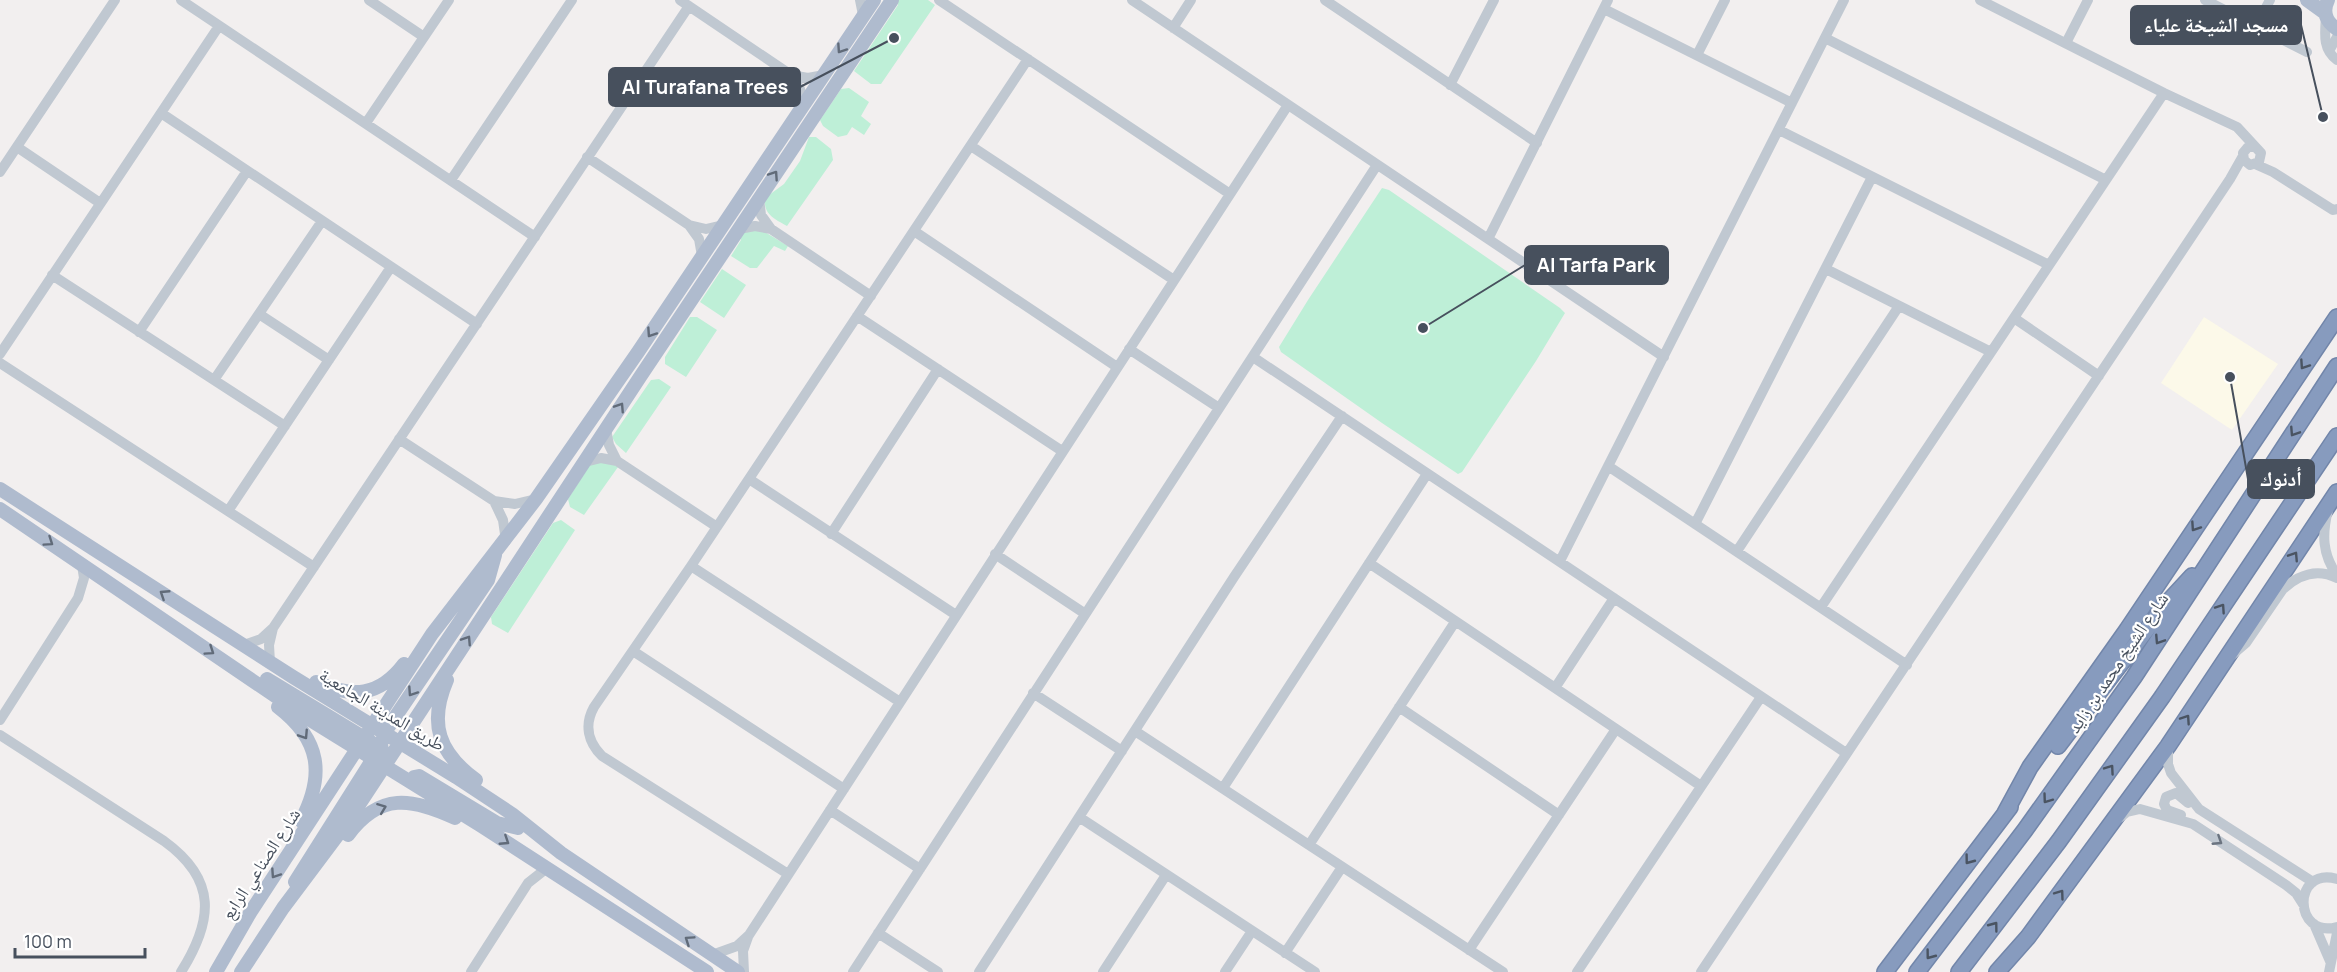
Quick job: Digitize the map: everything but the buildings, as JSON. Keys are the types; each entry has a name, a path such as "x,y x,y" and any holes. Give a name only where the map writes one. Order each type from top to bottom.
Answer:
{"highway":[{"path":"2005,813 2030,767 2127,630 2337,317"},
{"name":"شارع الشيخ محمد بن زايد","path":"1917,972 2025,830 2127,687 2337,366"},
{"path":"1959,972 2059,841 2148,716 2337,436"},
{"path":"1997,972 2028,937 2168,746 2334,496"},
{"path":"1886,972 2167,603 2213,555"}],"main road":[{"path":"293,677 307,679 339,692 351,693 376,689 396,675 412,654 432,634 506,541 536,499 874,0"},
{"path":"379,740 454,660 892,0"},
{"path":"2307,0 2326,10 2332,26 2337,29"},
{"path":"675,325 672,314 694,280 699,261"},
{"name":"طريق المدينة الجامعية","path":"0,489 293,677 379,740 512,814 561,853 738,972"},
{"path":"0,509 233,665 262,676 379,740 518,828"},
{"path":"379,740 488,580 496,553"},
{"path":"241,972 283,908 335,841 379,762 379,740 432,634"},
{"path":"454,660 439,700 437,722 439,735 455,763 495,795 512,814"},
{"path":"233,665 243,680 295,721 312,748 316,764 313,796 291,850"},
{"name":"طريق المدينة الجامعية","path":"379,740 379,762 548,868 707,972"},
{"name":"شارع الصناعي الرابع","path":"216,972 250,913 342,771 379,740"},
{"path":"290,890 379,762"},
{"path":"283,908 294,870 346,787 348,781 342,771"},
{"path":"412,782 414,777 420,776 497,823 536,834"},
{"path":"283,908 319,875 361,820 384,806 412,802 480,825"}],"street":[{"path":"0,172 115,0"},
{"path":"181,0 535,237"},
{"path":"369,0 424,37"},
{"path":"366,123 448,0"},
{"path":"451,180 572,0"},
{"path":"860,0 863,15"},
{"path":"939,0 1230,194"},
{"path":"1132,0 1664,357"},
{"path":"1173,28 1191,0"},
{"path":"1325,0 1537,143"},
{"path":"1450,85 1494,0"},
{"path":"1698,55 1725,0"},
{"path":"1560,561 1844,0"},
{"path":"1980,0 2229,125 2251,156 2333,210 2337,209"},
{"path":"2066,43 2088,0"},
{"path":"2205,0 2307,52"},
{"path":"2256,26 2271,0"},
{"path":"244,645 261,639 273,628 587,158 684,3 792,75 808,78 824,75"},
{"path":"1488,239 1606,5 1792,103"},
{"path":"2326,10 2325,43 2337,60"},
{"path":"0,354 219,26"},
{"path":"2329,51 2337,36"},
{"path":"1825,38 2106,180"},
{"path":"788,874 597,751 589,738 589,718 594,707 691,566 1028,59"},
{"path":"792,75 800,89 804,105"},
{"path":"1821,607 2164,93"},
{"path":"744,972 743,951 749,935 1288,105"},
{"path":"161,113 477,324"},
{"path":"1779,130 2049,266"},
{"path":"971,146 1174,280"},
{"path":"17,147 100,203"},
{"path":"1701,972 2230,179 2251,156"},
{"path":"587,158 689,225 699,239 699,261"},
{"path":"853,972 1377,165"},
{"path":"139,332 247,171"},
{"path":"1695,524 1872,177"},
{"path":"759,198 761,215 771,229 871,296"},
{"path":"214,380 322,221"},
{"path":"689,225 706,228 723,225"},
{"path":"739,228 755,226 771,229"},
{"path":"914,231 1118,367"},
{"path":"228,511 391,267"},
{"path":"1826,268 1991,352"},
{"path":"52,275 285,426"},
{"path":"1737,551 1899,306"},
{"path":"259,314 329,360"},
{"path":"857,316 1062,451"},
{"path":"2014,318 2099,376"},
{"path":"1129,349 1219,408"},
{"path":"1253,357 1846,753"},
{"path":"0,363 314,567"},
{"path":"831,534 938,369"},
{"path":"979,972 1234,577 1342,416"},
{"path":"606,429 609,445 617,461"},
{"path":"399,439 494,501 515,504 536,499"},
{"path":"585,462 601,458 617,461 717,527"},
{"path":"1608,466 1907,665"},
{"path":"1223,788 1427,474"},
{"path":"749,479 956,615"},
{"path":"2334,496 2323,537 2326,556 2337,576"},
{"path":"494,501 502,520 506,541"},
{"path":"995,554 1084,613"},
{"path":"1368,563 1701,786"},
{"path":"0,720 78,598 83,585 82,565"},
{"path":"691,566 900,702"},
{"path":"2229,656 2243,648 2283,589 2291,582 2311,573 2337,576"},
{"path":"1555,688 1614,598"},
{"path":"1309,845 1455,622"},
{"path":"270,662 269,645 273,628"},
{"path":"633,651 843,789"},
{"path":"1033,693 1122,751"},
{"path":"1579,972 1761,697"},
{"path":"1399,707 1559,815"},
{"path":"1469,950 1616,729"},
{"path":"1135,731 1503,972"},
{"path":"0,735 164,841 184,858 203,893 206,920 198,945 181,972"},
{"path":"2168,746 2171,773 2199,809"},
{"path":"2313,882 2192,806 2182,796 2176,793 2169,795 2165,800 2167,810 2184,817 2296,893 2313,924 2330,966"},
{"path":"2109,826 2127,812 2140,809 2193,824"},
{"path":"830,810 920,868"},
{"path":"1079,817 1315,972"},
{"path":"528,883 531,858"},
{"path":"1286,953 1342,867"},
{"path":"471,972 528,883 548,868"},
{"path":"1103,972 1166,875"},
{"path":"2302,904 2305,892 2313,882 2326,877 2337,879"},
{"path":"2313,924 2326,928 2337,927"},
{"path":"1226,972 1252,931"},
{"path":"878,933 938,972"},
{"path":"2330,966 2337,933"},
{"path":"712,955 729,950 749,935"},
{"path":"2006,972 2028,937"}],"shaded area":[{"path":"2204,317 2278,364 2232,430 2161,383"}],"green space":[{"path":"898,0 928,0 935,5 881,84 871,84 854,71 898,5"},
{"path":"849,88 869,102 861,116 871,124 864,135 852,127 847,135 838,137 823,126 820,120 841,89"},
{"path":"809,137 816,137 831,149 833,160 787,226 768,212 765,198 784,184 800,161"},
{"path":"1382,188 1389,190 1565,313 1536,361 1462,472 1458,474 1281,352 1279,347"},
{"path":"760,229 788,246 785,251 774,246 757,268 750,268 731,256 741,240 739,236 742,231"},
{"path":"722,269 746,285 724,318 700,302"},
{"path":"690,317 697,317 717,330 686,377 665,364 665,357"},
{"path":"659,379 671,387 626,453 612,437 651,380"},
{"path":"604,458 618,467 584,515 570,507 568,499 586,471 587,464"},
{"path":"561,520 575,530 508,633 492,624 491,617 553,523"}],"place":[{"name":"Al Turafana Trees","path":"894,38"},
{"name":"مسجد الشيخة علياء","path":"2323,117"},
{"name":"Al Tarfa Park","path":"1423,328"},
{"name":"أدنوك","path":"2230,377"}]}
